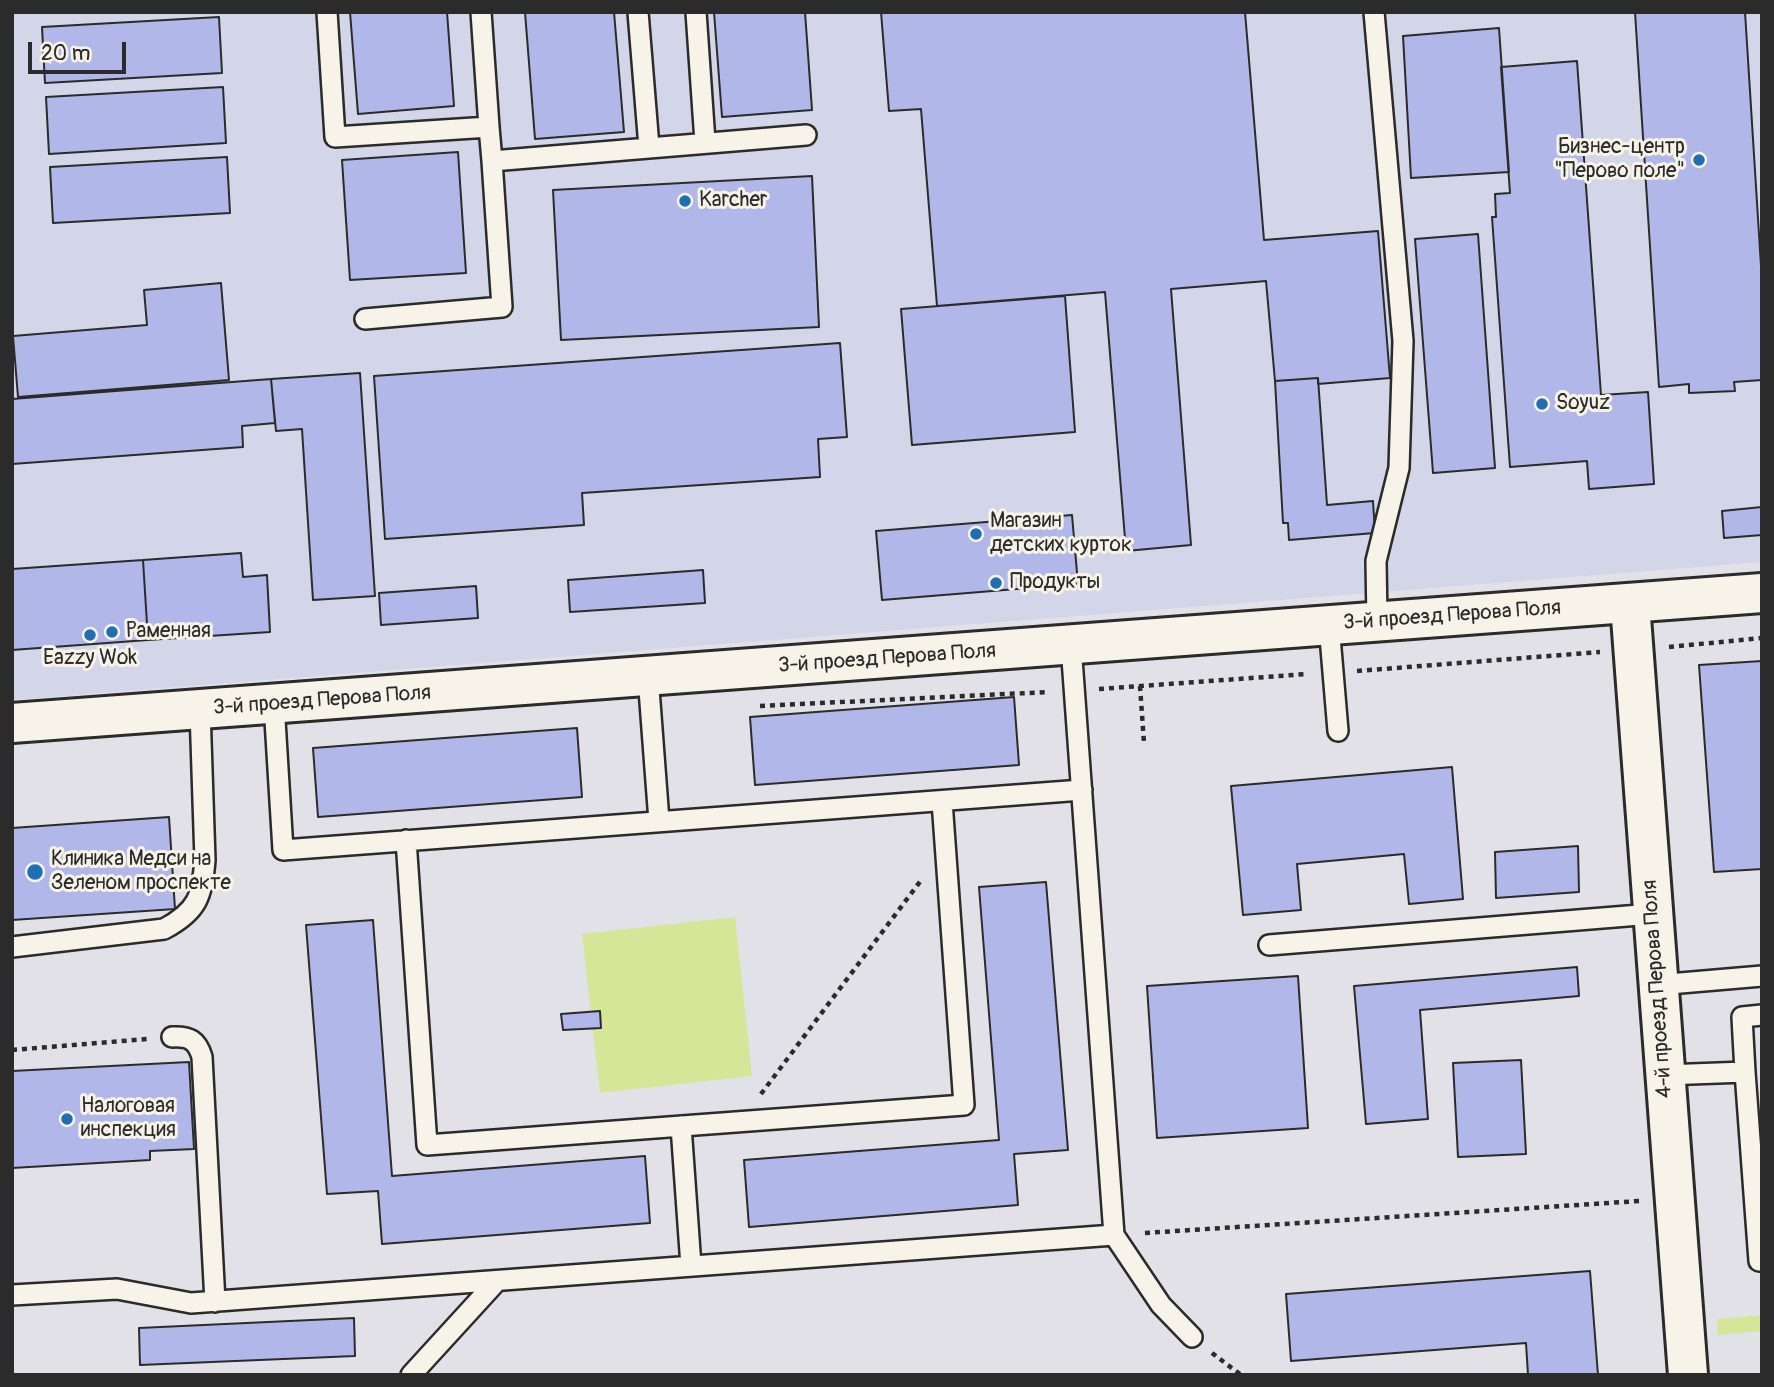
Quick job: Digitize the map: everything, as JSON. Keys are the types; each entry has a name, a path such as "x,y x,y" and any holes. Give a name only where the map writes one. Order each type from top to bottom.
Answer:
{"street":[{"name":"3-й проезд Перова Поля","path":"12,723 1762,593"},
{"name":"4-й проезд Перова Поля","path":"1630,604 1688,1375"}],"lane":[{"path":"327,12 335,137 489,127"},
{"path":"365,319 502,307 481,12"},
{"path":"638,12 649,147"},
{"path":"696,12 705,142"},
{"path":"1374,12 1404,341 1399,468 1376,561 1377,621"},
{"path":"492,160 806,135"},
{"path":"1329,625 1338,731"},
{"path":"1071,645 1114,1235 1161,1305 1192,1337"},
{"path":"648,676 659,821"},
{"path":"274,704 283,850 1082,790"},
{"path":"12,947 164,929 185,918 196,904 203,884 205,860 200,710"},
{"path":"406,840 428,1145 964,1105 942,801"},
{"path":"1269,945 1652,914"},
{"path":"1657,985 1762,976"},
{"path":"1759,1261 1742,1017 1762,1015"},
{"path":"172,1037 185,1036 192,1040 199,1045 202,1057 215,1302"},
{"path":"1664,1075 1745,1072"},
{"path":"681,1126 691,1266"},
{"path":"12,1295 117,1289 191,1303 215,1302 1114,1235"},
{"path":"411,1375 496,1282"}],"path":[{"path":"1667,647 1762,638"},
{"path":"1140,686 1144,743"},
{"path":"740,1121 945,848"},
{"path":"12,1050 172,1037"},
{"path":"1114,1235 1647,1201"},
{"path":"1192,1337 1241,1375"}],"shaded area":[{"path":"12,12 1762,12 1762,562 12,700"}],"green space":[{"path":"735,917 752,1076 600,1093 582,934"},
{"path":"1762,1315 1762,1331 1717,1335 1717,1319"}],"building":[{"path":"350,12 447,12 454,106 358,114"},
{"path":"525,12 614,12 624,132 535,139"},
{"path":"714,12 805,12 812,110 722,117"},
{"path":"881,12 1245,12 1264,240 1378,231 1390,378 1318,384 1318,378 1275,381 1266,281 1171,289 1191,545 1126,551 1105,292 937,306 921,109 889,111"},
{"name":"Бизнес-центр \"Перово поле\"","path":"1635,12 1745,12 1762,282 1762,380 1734,382 1735,391 1689,393 1689,384 1659,387"},
{"path":"219,17 222,73 45,83 42,27"},
{"path":"1499,28 1509,172 1411,178 1403,36"},
{"path":"1577,61 1601,395 1648,392 1654,484 1589,489 1587,461 1510,467 1492,217 1496,217 1495,194 1510,193 1501,67"},
{"path":"223,87 226,143 49,154 46,97"},
{"path":"458,152 466,273 350,280 342,160"},
{"path":"227,157 230,213 53,223 50,167"},
{"path":"812,176 819,327 561,340 553,190"},
{"path":"1478,234 1495,468 1433,473 1415,239"},
{"path":"221,283 229,380 18,397 13,336 147,325 144,290"},
{"path":"1065,296 1075,432 912,445 901,309"},
{"path":"840,343 847,437 818,439 820,477 582,493 584,525 385,539 374,376"},
{"path":"360,373 375,596 313,600 302,429 276,431 271,379"},
{"path":"1318,378 1327,505 1373,501 1375,533 1289,540 1288,523 1283,523 1275,381"},
{"path":"271,379 275,423 242,426 243,447 12,464 12,399"},
{"path":"1762,507 1762,535 1724,538 1722,511"},
{"path":"1072,515 1078,584 882,600 876,531"},
{"path":"241,553 243,577 267,575 270,632 148,640 143,560"},
{"path":"143,560 148,640 12,650 12,569"},
{"path":"703,570 705,603 570,612 568,580"},
{"path":"476,586 478,618 381,625 379,593"},
{"path":"1762,661 1762,869 1714,872 1699,665"},
{"path":"1014,697 1019,765 755,785 750,717"},
{"path":"577,728 582,797 318,817 313,748"},
{"path":"1452,767 1463,899 1409,904 1404,854 1297,864 1301,910 1243,915 1231,786"},
{"path":"169,817 175,909 12,920 12,828"},
{"path":"1578,846 1579,892 1496,898 1495,852"},
{"path":"1046,882 1068,1150 1014,1154 1018,1205 749,1227 744,1160 999,1140 979,887"},
{"path":"373,920 392,1176 645,1156 650,1223 382,1244 378,1191 327,1194 306,925"},
{"path":"1577,967 1579,996 1420,1010 1428,1119 1366,1124 1354,986"},
{"path":"1298,976 1308,1128 1157,1138 1147,986"},
{"path":"600,1011 601,1028 563,1030 561,1014"},
{"path":"1521,1060 1526,1154 1458,1157 1453,1063"},
{"path":"189,1062 194,1149 150,1151 150,1160 12,1168 12,1071"},
{"path":"1590,1271 1598,1375 1528,1375 1526,1343 1291,1361 1286,1294"},
{"path":"354,1318 355,1356 140,1365 139,1328"}],"place":[{"name":"Бизнес-центр \"Перово поле\"","path":"1699,160"},
{"name":"Karcher","path":"685,201"},
{"name":"Soyuz","path":"1542,404"},
{"name":"Магазин детских курток","path":"976,534"},
{"name":"Продукты","path":"996,583"},
{"name":"Раменная","path":"112,632"},
{"name":"Eazzy Wok","path":"90,635"},
{"name":"Клиника Медси на Зеленом проспекте","path":"35,872"},
{"name":"Налоговая инспекция","path":"67,1119"}]}
